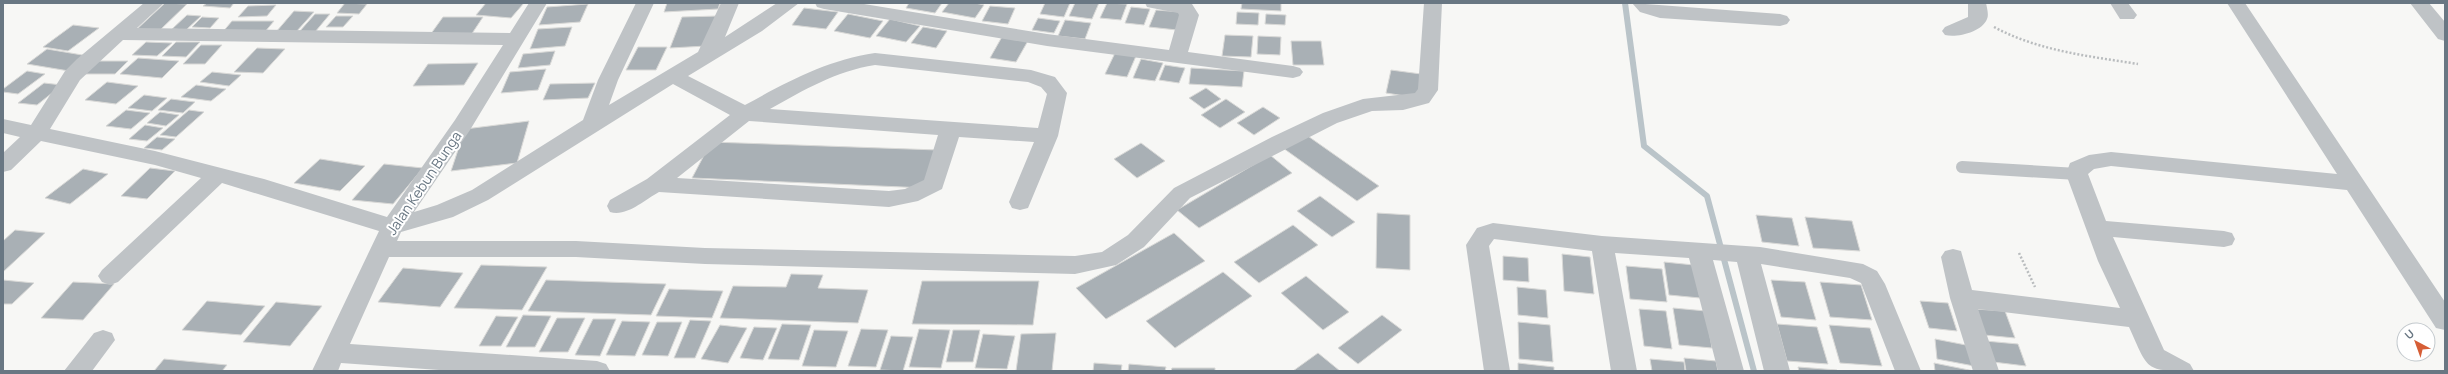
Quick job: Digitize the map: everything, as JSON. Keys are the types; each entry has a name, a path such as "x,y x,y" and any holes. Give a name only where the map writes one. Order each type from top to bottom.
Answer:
{"street":[{"path":"3,165 36,134 72,76 84,63 155,3"},
{"name":"Jalan Kebun Bunga","path":"329,362 380,249 392,227 463,125 538,3"},
{"path":"592,124 608,80 645,3"},
{"path":"707,55 730,3"},
{"path":"3,126 155,158 218,175 392,227 445,211 480,195 592,124 755,27 790,3"},
{"path":"824,3 887,7 1047,40 1293,72"},
{"path":"1154,3 1184,8 1188,11 1189,14 1177,58"},
{"path":"380,249 576,249 705,256 1075,265 1108,259 1136,241 1182,193 1280,142 1330,118 1370,104 1403,103 1422,98 1428,90 1433,3"},
{"path":"1641,3 1647,8 1660,12 1780,20"},
{"path":"2236,3 2445,320"},
{"path":"2418,3 2445,36"},
{"path":"1952,31 1973,24 1978,10"},
{"path":"118,34 516,39"},
{"path":"618,206 655,184 745,114 833,67 852,61 875,59 1031,76 1048,82 1057,94 1047,136 1020,202"},
{"path":"673,76 745,114 1047,136"},
{"path":"655,184 889,199 910,196 934,184 950,130"},
{"path":"2181,371 2155,356 2136,319 2097,228 2077,174 2078,168 2089,162 2111,159 2355,183"},
{"path":"110,276 218,175"},
{"path":"2097,228 2224,239"},
{"path":"1496,371 1477,245 1485,234 1493,231 1602,244 1741,254 1855,270 1864,273 1873,284 1908,371"},
{"path":"1602,244 1624,371"},
{"path":"1703,251 1731,371"},
{"path":"1741,254 1777,371"},
{"path":"1952,257 1962,298 1986,371"},
{"path":"1962,298 2136,319"},
{"path":"77,371 103,340"},
{"path":"329,362 598,371"}],"lane":[{"path":"1962,167 2077,174"}],"path":[{"path":"1978,10 2009,36 2037,47 2138,64"},
{"path":"2019,253 2044,308"}],"building":[{"path":"165,3 187,4 159,31 136,30"},
{"path":"207,3 234,3 230,8 203,6"},
{"path":"345,3 367,4 359,14 337,13"},
{"path":"486,3 524,3 511,18 476,15"},
{"path":"667,3 720,3 718,9 664,12"},
{"path":"909,3 942,3 935,13 906,8"},
{"path":"949,3 975,3 984,5 975,18 942,12"},
{"path":"1045,3 1070,3 1064,17 1040,14"},
{"path":"1075,3 1099,3 1092,19 1069,16"},
{"path":"1107,3 1127,4 1121,20 1100,18"},
{"path":"1242,3 1281,3 1281,11 1241,9"},
{"path":"588,4 580,22 539,25 547,7"},
{"path":"276,5 267,16 238,17 248,6"},
{"path":"990,6 1015,8 1008,24 982,21"},
{"path":"1131,7 1150,9 1144,25 1125,23"},
{"path":"804,8 838,12 826,29 792,25"},
{"path":"1156,10 1182,12 1177,30 1149,27"},
{"path":"294,11 314,12 296,32 276,32"},
{"path":"1237,12 1259,13 1258,25 1236,24"},
{"path":"315,14 330,14 315,32 299,32"},
{"path":"848,14 883,21 870,38 834,31"},
{"path":"1266,14 1286,15 1285,25 1265,24"},
{"path":"187,15 201,16 186,30 172,29"},
{"path":"336,16 353,16 343,27 326,27"},
{"path":"718,16 706,46 670,48 682,17"},
{"path":"202,17 219,18 210,28 192,27"},
{"path":"443,17 483,17 471,35 430,35"},
{"path":"1038,18 1060,21 1054,33 1032,30"},
{"path":"890,19 920,26 906,42 876,36"},
{"path":"1065,20 1091,23 1085,39 1058,36"},
{"path":"232,21 274,21 264,33 221,34"},
{"path":"73,25 99,28 68,51 43,47"},
{"path":"572,27 565,46 530,49 538,29"},
{"path":"923,27 947,31 936,48 911,43"},
{"path":"1003,35 1029,39 1016,62 990,58"},
{"path":"1225,35 1253,36 1251,57 1222,56"},
{"path":"1258,36 1281,37 1280,55 1257,54"},
{"path":"1291,41 1321,41 1324,65 1293,65"},
{"path":"146,42 172,43 157,56 132,55"},
{"path":"176,42 200,42 186,57 162,56"},
{"path":"201,45 222,45 205,64 183,64"},
{"path":"638,47 667,47 656,70 626,70"},
{"path":"257,48 285,49 263,73 234,72"},
{"path":"47,49 88,56 69,71 27,64"},
{"path":"555,51 550,65 518,68 523,54"},
{"path":"1115,53 1136,56 1127,77 1105,74"},
{"path":"138,58 179,61 162,78 120,74"},
{"path":"1141,59 1163,63 1155,81 1133,78"},
{"path":"98,61 128,61 115,74 85,74"},
{"path":"478,63 464,85 413,86 428,64"},
{"path":"1165,65 1185,68 1179,83 1159,80"},
{"path":"1191,68 1244,71 1242,87 1189,84"},
{"path":"546,69 538,90 501,93 510,72"},
{"path":"1391,70 1421,74 1418,98 1386,93"},
{"path":"27,71 45,74 18,94 3,92 3,89"},
{"path":"212,72 241,75 229,86 200,82"},
{"path":"107,82 138,86 116,104 85,100"},
{"path":"44,83 62,85 37,105 18,103"},
{"path":"595,83 588,98 543,100 550,84"},
{"path":"196,85 226,89 211,101 181,97"},
{"path":"1206,88 1221,99 1204,109 1189,98"},
{"path":"144,95 167,98 152,111 128,108"},
{"path":"171,99 195,102 183,113 158,110"},
{"path":"1226,99 1245,112 1220,128 1201,115"},
{"path":"1263,107 1280,118 1254,135 1237,123"},
{"path":"126,110 150,113 131,129 106,126"},
{"path":"189,110 204,112 176,137 160,135"},
{"path":"160,112 179,115 166,126 147,123"},
{"path":"529,121 517,163 451,171 465,129"},
{"path":"145,125 163,128 147,141 129,139"},
{"path":"1305,134 1379,186 1357,201 1283,148"},
{"path":"157,137 175,139 162,150 144,148"},
{"path":"711,142 938,150 926,188 692,178"},
{"path":"1141,143 1165,161 1137,178 1114,159"},
{"path":"1270,155 1292,173 1199,228 1177,210"},
{"path":"320,159 365,166 340,191 294,183"},
{"path":"384,164 423,168 393,204 352,200"},
{"path":"150,168 175,171 147,199 121,196"},
{"path":"83,169 108,174 70,204 45,198"},
{"path":"1320,196 1355,222 1332,237 1297,211"},
{"path":"1377,213 1410,215 1410,270 1376,268"},
{"path":"1756,215 1792,218 1799,246 1762,242"},
{"path":"1805,217 1852,221 1860,251 1813,248"},
{"path":"1293,225 1318,245 1259,283 1234,262"},
{"path":"15,230 45,233 3,272 3,241"},
{"path":"1174,233 1205,261 1106,319 1076,288"},
{"path":"1562,254 1590,257 1594,294 1564,291"},
{"path":"1503,256 1528,258 1529,282 1503,280"},
{"path":"1664,262 1694,265 1700,298 1669,295"},
{"path":"481,265 547,267 522,310 454,308"},
{"path":"1626,266 1662,269 1667,302 1630,299"},
{"path":"403,268 463,273 440,307 378,302"},
{"path":"1223,272 1252,296 1175,348 1146,321"},
{"path":"791,274 823,275 818,288 868,290 858,323 720,318 733,286 786,287"},
{"path":"1306,276 1349,312 1323,330 1281,293"},
{"path":"3,280 34,283 12,304 3,304"},
{"path":"546,280 666,284 651,315 528,311"},
{"path":"1771,280 1805,282 1816,320 1781,317"},
{"path":"922,281 1039,281 1033,325 912,324"},
{"path":"73,282 114,284 83,320 41,318"},
{"path":"1820,282 1861,285 1872,320 1830,317"},
{"path":"1517,287 1546,290 1548,318 1518,315"},
{"path":"669,289 723,291 712,318 656,316"},
{"path":"207,301 265,306 241,335 182,330"},
{"path":"1920,301 1948,303 1957,331 1929,328"},
{"path":"276,302 322,306 290,346 243,342"},
{"path":"1673,308 1706,311 1712,348 1679,345"},
{"path":"1639,309 1666,311 1672,349 1644,346"},
{"path":"1975,309 2005,311 2015,338 1984,335"},
{"path":"523,315 551,316 535,347 506,347"},
{"path":"1382,315 1402,330 1358,364 1338,348"},
{"path":"496,316 518,317 501,346 479,346"},
{"path":"557,318 585,318 568,352 539,352"},
{"path":"593,319 616,319 600,356 575,355"},
{"path":"690,320 711,321 695,358 674,358"},
{"path":"622,321 650,322 635,356 606,355"},
{"path":"657,322 682,322 668,356 642,355"},
{"path":"1518,322 1550,325 1553,362 1519,359"},
{"path":"782,324 811,325 799,360 768,359"},
{"path":"1777,324 1817,327 1828,364 1787,361"},
{"path":"720,325 747,328 728,363 701,359"},
{"path":"1829,325 1870,328 1882,366 1840,363"},
{"path":"754,327 777,328 763,360 740,358"},
{"path":"861,329 888,330 876,367 848,366"},
{"path":"919,329 950,330 941,368 909,367"},
{"path":"814,330 848,331 836,367 802,366"},
{"path":"953,330 980,330 973,362 946,362"},
{"path":"1056,333 1052,371 1016,371 1021,334"},
{"path":"983,334 1015,336 1007,369 975,368"},
{"path":"891,336 913,337 903,371 880,370"},
{"path":"1935,339 1971,346 1974,366 1937,359"},
{"path":"1985,341 2018,344 2026,366 1993,362"},
{"path":"1318,353 1340,371 1293,371"},
{"path":"1684,358 1716,361 1718,371 1686,371"},
{"path":"164,359 227,365 222,371 154,371"},
{"path":"1650,359 1684,362 1685,371 1652,371"},
{"path":"1094,363 1122,365 1121,371 1093,371"},
{"path":"1518,363 1554,367 1554,371 1518,371"},
{"path":"1934,363 1974,371 1935,371"},
{"path":"1129,364 1166,367 1165,371 1128,371"},
{"path":"1798,367 1837,370 1838,371 1799,371"},
{"path":"1172,368 1215,368 1215,371 1171,371"}],"waterway":[{"path":"1625,3 1644,146 1707,196 1754,371"}]}
